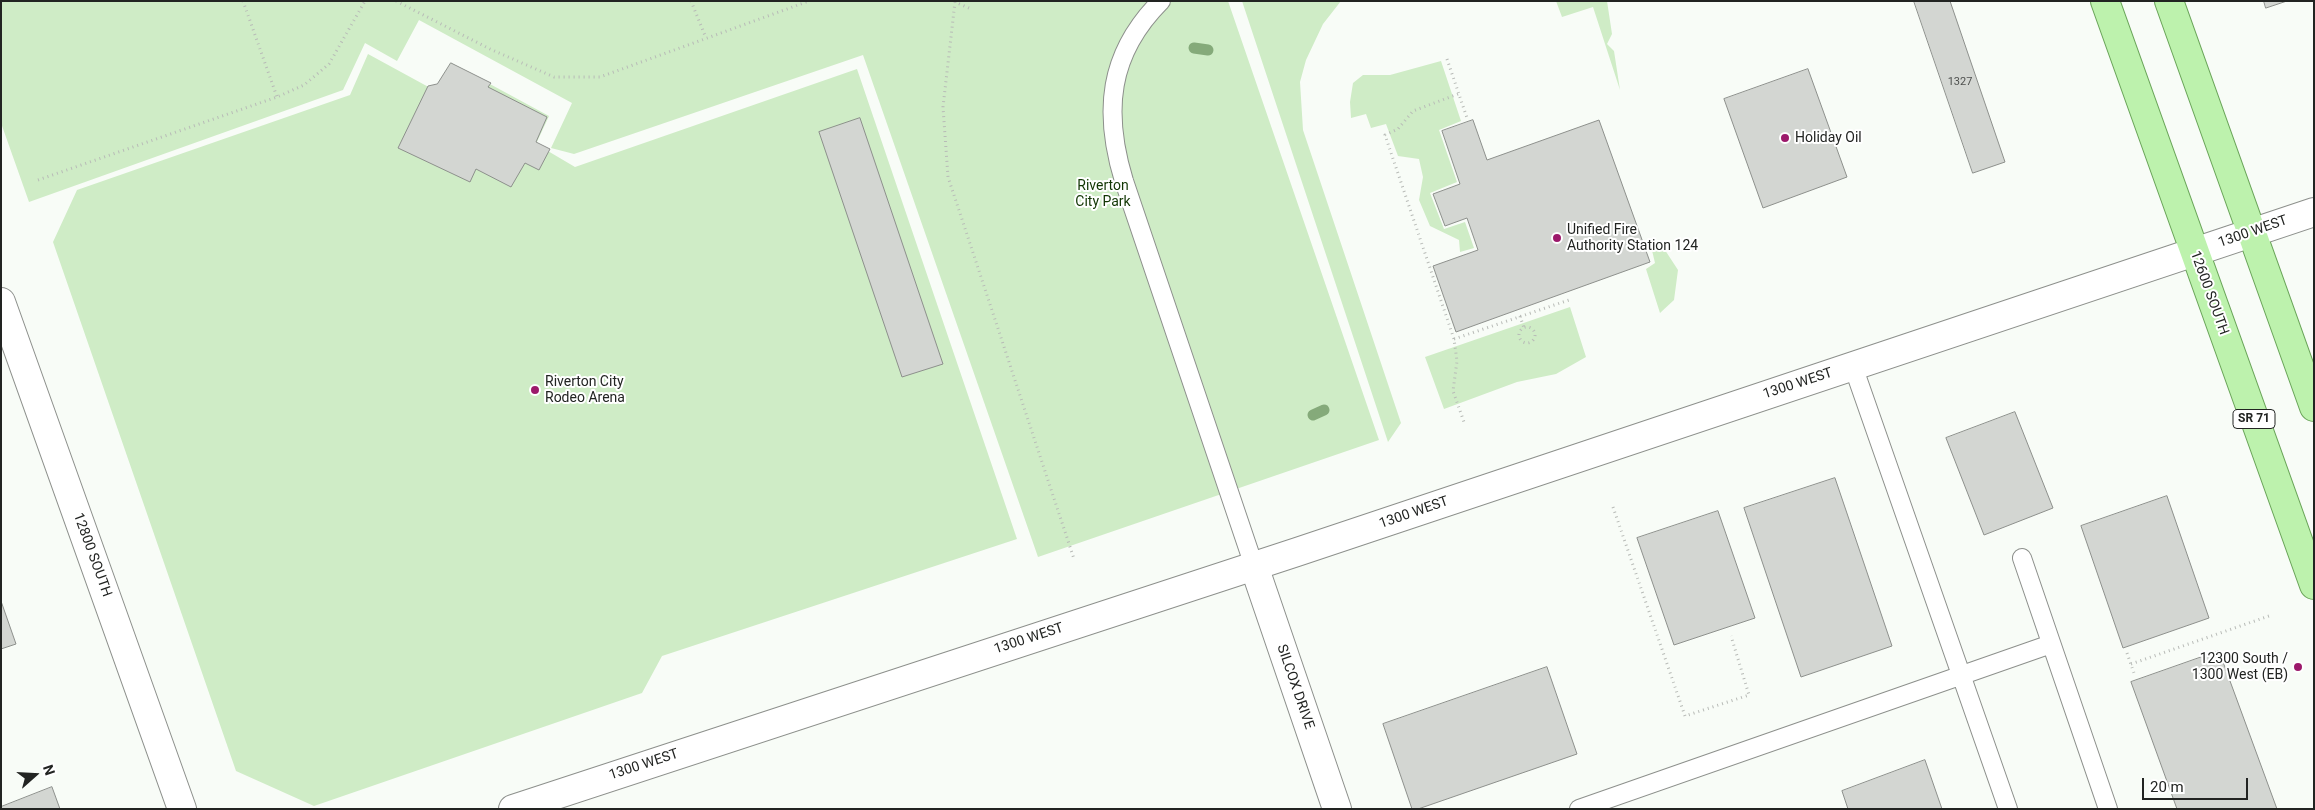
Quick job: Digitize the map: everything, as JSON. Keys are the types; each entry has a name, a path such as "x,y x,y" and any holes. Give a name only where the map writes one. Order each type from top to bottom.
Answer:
{"main road":[{"name":"12600 SOUTH","path":"2105,1 2314,585"},
{"path":"2169,1 2250,234 2314,407"}],"street":[{"name":"1300 WEST","path":"512,809 1254,566 2314,212"},
{"name":"12800 SOUTH","path":"1,302 182,809"},
{"name":"SILCOX DRIVE","path":"1254,566 1332,807"}],"lane":[{"path":"1161,1 1141,24 1124,54 1114,92 1111,115 1112,133 1124,181 1254,566"},
{"path":"1853,366 2008,809"},
{"path":"2022,558 2108,809"},
{"path":"1579,809 2052,644"}],"path":[{"path":"243,1 276,97"},
{"path":"38,180 276,97 304,85 330,64 364,1"},
{"path":"396,1 490,50 554,78 600,77 809,1"},
{"path":"691,1 706,38"},
{"path":"795,1 797,6"},
{"path":"960,1 969,8 955,2 944,107 948,177 1074,559"},
{"path":"1447,59 1466,118"},
{"path":"1458,94 1413,111 1398,129 1385,134 1454,339 1457,361 1453,392 1464,422"},
{"path":"1454,339 1569,300"},
{"path":"1520,316 1524,328"},
{"path":"1524,328 1530,328 1534,331 1535,338 1531,342 1524,342 1520,338 1520,333 1524,328"},
{"path":"1613,507 1685,716 1749,695 1731,636"},
{"path":"2131,664 2269,616"},
{"path":"2127,653 2135,676"}],"green space":[{"name":"Riverton City Park","path":"1,1 1228,1 1379,440 1038,557 863,55 574,154 551,148 572,103 419,20 397,61 365,43 343,90 29,202 1,123"},
{"path":"1242,1 1341,1 1323,24 1306,60 1300,82 1303,130 1401,423 1388,442"},
{"path":"1556,1 1607,1 1612,34 1607,44 1614,51 1620,90 1593,7 1562,17"},
{"name":"Riverton City Rodeo Arena","path":"368,54 434,90 451,63 549,116 536,144 575,167 857,69 1017,539 662,656 642,693 314,806 236,771 53,242 77,190 350,95"},
{"path":"1441,61 1461,121 1439,130 1457,182 1430,193 1444,229 1465,222 1474,248 1460,252 1459,240 1430,226 1419,200 1423,177 1419,159 1398,156 1386,124 1371,128 1366,114 1351,118 1350,102 1353,83 1363,75 1390,75"},
{"path":"1650,242 1663,247 1678,270 1674,300 1660,313 1646,269 1655,263"},
{"path":"1570,307 1586,357 1556,374 1517,382 1444,409 1425,357"}],"building":[{"path":"1914,1 1950,1 2005,162 1973,173"},
{"path":"2264,1 2287,1 2266,8"},
{"path":"451,63 491,83 488,87 547,117 536,142 550,149 539,170 525,163 511,187 476,169 470,182 398,148 428,86 437,84"},
{"name":"Holiday Oil","path":"1808,69 1847,177 1763,208 1724,99"},
{"path":"860,118 943,364 902,377 819,132"},
{"name":"Unified Fire Authority Station 124","path":"1473,120 1487,160 1599,120 1650,262 1456,332 1433,266 1478,250 1467,218 1445,226 1433,194 1460,184 1442,131"},
{"path":"2015,412 2053,508 1984,535 1946,438"},
{"path":"1835,478 1892,646 1801,677 1744,508"},
{"path":"2167,496 2209,618 2123,648 2081,526"},
{"path":"1718,511 1755,618 1674,645 1637,538"},
{"path":"1,601 16,644 1,649"},
{"path":"2219,651 2277,809 2177,809 2131,682"},
{"path":"1547,667 1577,754 1418,809 1412,809 1383,724"},
{"path":"1925,760 1942,809 1848,809 1842,791"},
{"path":"52,787 60,809 1,809 1,807"}],"waterway":[{"path":"1194,48 1208,50"},
{"path":"1313,415 1324,410"}],"place":[{"name":"Holiday Oil","path":"1785,138"},
{"name":"Unified Fire Authority Station 124","path":"1557,238"},
{"name":"Riverton City Rodeo Arena","path":"535,390"},
{"name":"12300 South / 1300 West (EB)","path":"2298,667"}]}
